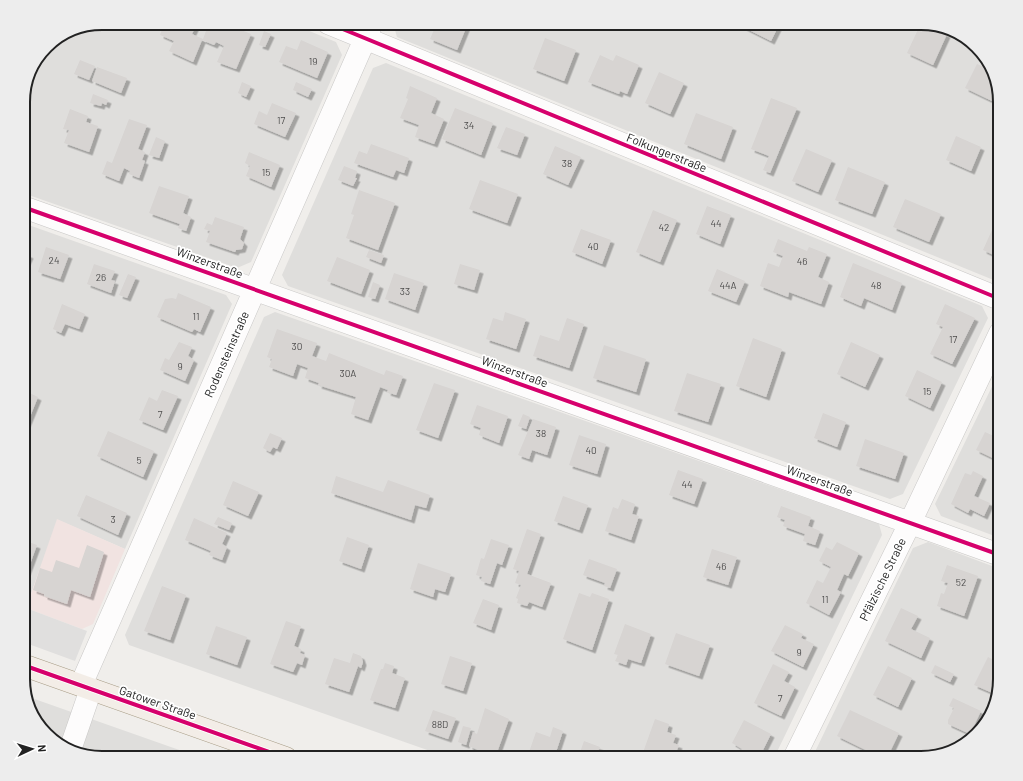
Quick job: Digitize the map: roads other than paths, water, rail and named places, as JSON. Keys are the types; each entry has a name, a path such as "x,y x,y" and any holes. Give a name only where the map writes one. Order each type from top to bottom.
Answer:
{"main road":[{"name":"Gatower Straße","path":"30,667 266,751"}],"street":[{"name":"Rodensteinstraße","path":"72,745 86,687 368,31"},
{"name":"Folkungerstraße","path":"368,31 993,296"},
{"name":"Winzerstraße","path":"30,209 993,553"},
{"name":"Pfälzische Straße","path":"797,751 910,523 993,348"}]}
